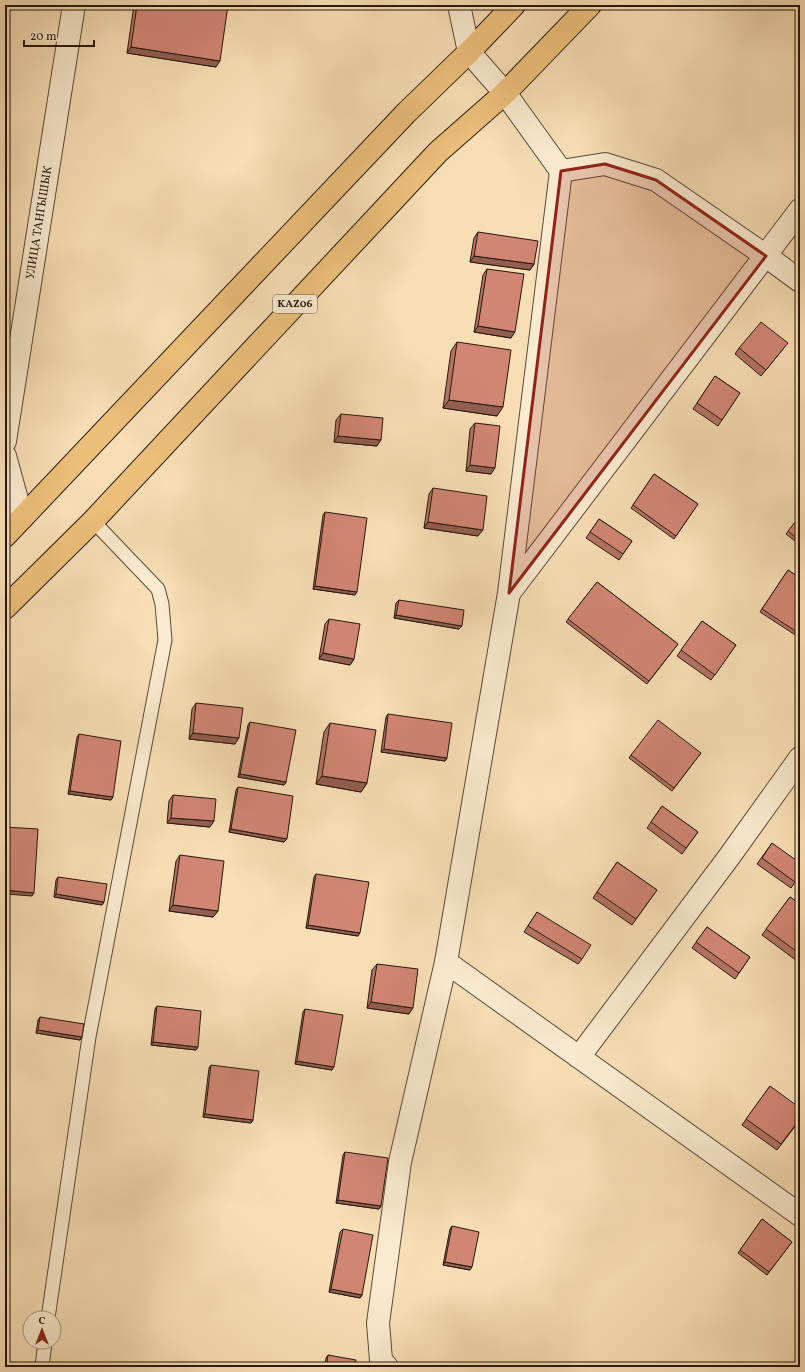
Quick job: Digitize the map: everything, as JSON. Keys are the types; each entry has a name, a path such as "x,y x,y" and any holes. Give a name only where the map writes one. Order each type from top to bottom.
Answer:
{"highway":[{"path":"5,536 406,113 469,52 514,5"},
{"name":"KАZ06","path":"5,608 93,521 438,152 505,93 590,5"}],"street":[{"name":"УЛИЦА ТАНГЫШЫК","path":"5,441 74,5"},
{"path":"383,1365 378,1323 400,1162 446,962 509,593 561,171 505,93 469,52 459,5"},
{"path":"561,171 605,164 656,180 800,281"},
{"path":"509,593 800,210"},
{"path":"5,456 22,518"},
{"path":"579,1057 729,857 800,758"},
{"path":"446,962 800,1215"}],"lane":[{"path":"49,1310 89,1036 165,640 162,604 158,589 93,521"},
{"path":"42,1367 44,1350"}],"highlighted area":[{"path":"605,164 656,180 766,256 509,593 561,171"}],"building":[{"path":"137,5 228,5 220,61 131,47"},
{"path":"478,232 538,241 534,264 474,256"},
{"path":"487,269 524,274 515,332 478,326"},
{"path":"761,322 788,343 766,370 739,348"},
{"path":"457,342 511,350 503,407 449,400"},
{"path":"715,376 740,393 722,420 697,403"},
{"path":"341,414 383,418 381,440 338,436"},
{"path":"475,423 500,426 495,468 470,465"},
{"path":"654,474 698,504 676,536 633,505"},
{"path":"433,488 487,496 483,530 428,522"},
{"path":"325,512 367,518 357,592 315,586"},
{"path":"800,516 800,541 788,531"},
{"path":"599,519 632,541 623,554 590,532"},
{"path":"788,570 800,578 800,634 762,609"},
{"path":"597,582 678,644 649,681 568,619"},
{"path":"399,600 464,610 462,626 396,615"},
{"path":"329,619 360,624 354,659 323,653"},
{"path":"702,621 736,645 715,675 681,650"},
{"path":"196,703 243,708 239,738 193,733"},
{"path":"388,714 452,723 447,758 384,749"},
{"path":"658,720 701,753 674,788 631,755"},
{"path":"250,722 296,730 286,782 240,774"},
{"path":"330,723 376,730 367,783 322,776"},
{"path":"79,734 121,741 113,797 70,791"},
{"path":"238,787 293,796 287,839 231,829"},
{"path":"173,795 216,799 214,821 171,818"},
{"path":"662,806 698,832 686,848 651,822"},
{"path":"5,827 38,829 34,893 5,890"},
{"path":"772,843 800,863 800,875 795,882 762,858"},
{"path":"180,855 224,861 218,911 173,905"},
{"path":"617,862 657,890 636,919 597,892"},
{"path":"316,874 369,882 360,933 308,925"},
{"path":"58,877 107,884 104,902 56,894"},
{"path":"790,897 800,904 800,954 766,929"},
{"path":"5,899 9,900 5,930"},
{"path":"537,912 591,945 582,959 528,926"},
{"path":"707,927 750,957 739,973 696,942"},
{"path":"377,964 418,969 413,1008 371,1002"},
{"path":"157,1006 201,1011 198,1047 153,1042"},
{"path":"305,1009 343,1015 334,1067 297,1061"},
{"path":"40,1017 84,1024 82,1037 38,1030"},
{"path":"211,1065 259,1071 253,1120 205,1114"},
{"path":"770,1086 800,1108 800,1119 781,1144 746,1119"},
{"path":"345,1152 388,1158 381,1206 338,1200"},
{"path":"762,1219 792,1242 769,1272 740,1250"},
{"path":"452,1226 479,1232 472,1267 445,1262"},
{"path":"343,1229 373,1235 362,1295 331,1289"},
{"path":"328,1355 356,1360 355,1367 326,1367"}]}
